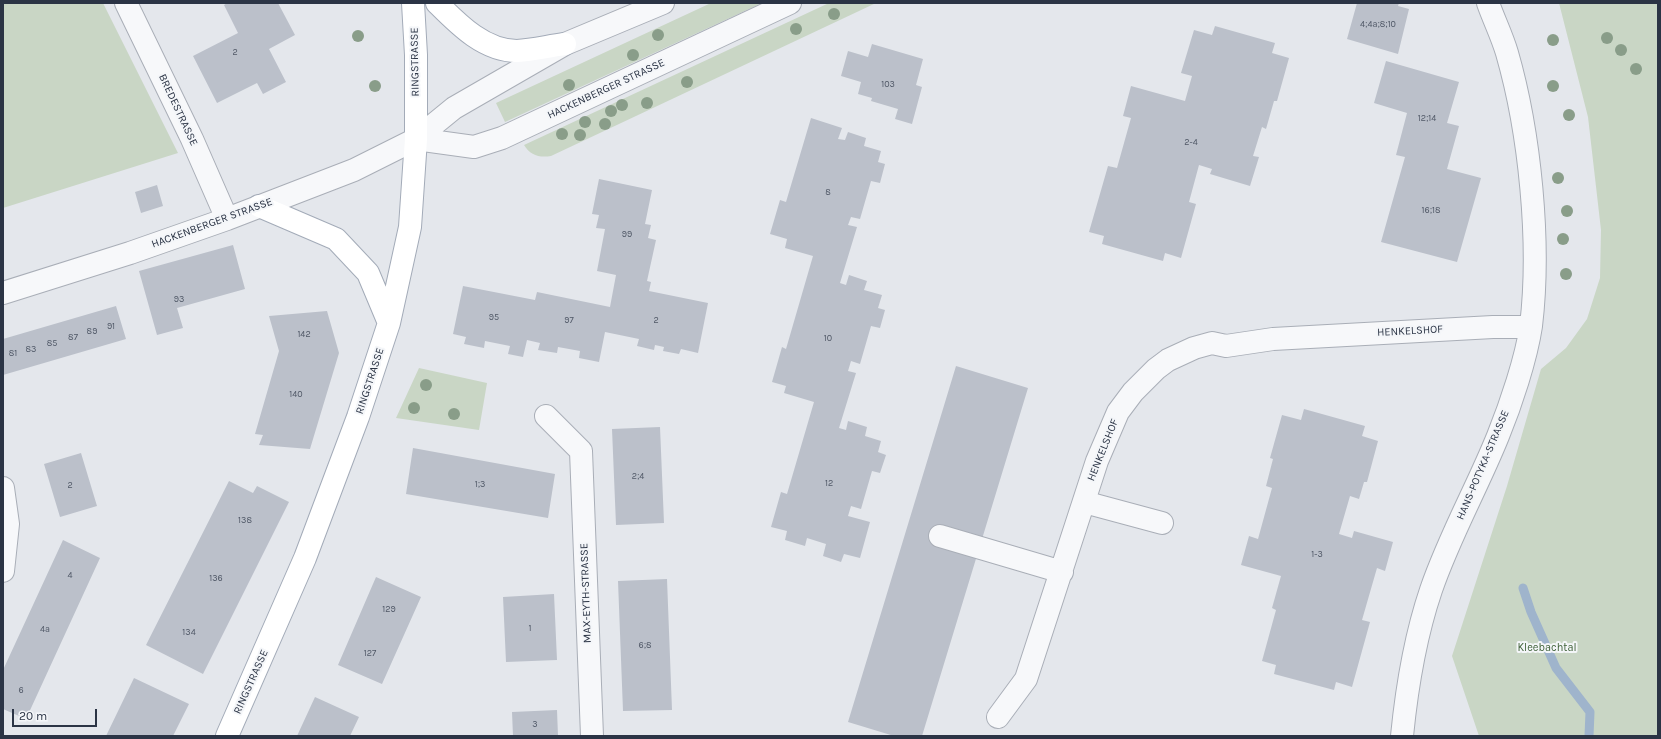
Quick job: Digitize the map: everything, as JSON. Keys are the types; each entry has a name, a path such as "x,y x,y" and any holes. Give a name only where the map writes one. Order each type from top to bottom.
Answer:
{"main road":[{"name":"RINGSTRASSE","path":"227,736 305,558 358,417 389,323 410,228 416,139 416,55 413,3"},
{"path":"437,3 458,25 480,40 505,49 516,51 566,44"},
{"path":"259,206 336,239 368,273 389,323"}],"street":[{"name":"BREDESTRASSE","path":"126,3 189,132 227,219"},
{"name":"HACKENBERGER STRASSE","path":"3,293 122,256 227,219 354,170 416,139 454,108 566,44 663,3"},
{"name":"HACKENBERGER STRASSE","path":"416,139 474,147 502,138 790,3"},
{"name":"HANS-POTYKA-STRASSE","path":"1402,736 1408,686 1422,621 1449,546 1498,435 1522,362 1530,327 1534,285 1534,222 1529,167 1522,119 1507,53 1488,3"},
{"name":"HENKELSHOF","path":"998,717 1026,679 1099,455 1118,412 1133,392 1156,369 1182,352 1212,343 1226,346 1273,339 1493,327 1530,327"},
{"name":"MAX-EYTH-STRASSE","path":"546,416 581,451 592,736"},
{"path":"3,488 8,524 3,571"},
{"path":"1084,502 1162,524"},
{"path":"940,536 1062,572"}],"green space":[{"path":"3,3 103,3 178,153 3,208"},
{"path":"711,3 762,3 505,122 496,103"},
{"path":"829,3 876,3 551,156 543,157 535,155 524,145"},
{"name":"Kleebachtal","path":"1559,3 1658,3 1658,736 1479,736 1452,656 1507,486 1541,369 1566,348 1587,319 1600,278 1601,230 1588,117"},
{"path":"419,368 487,383 479,430 396,418"}],"building":[{"path":"227,3 278,3 295,35 269,49 286,82 263,94 257,83 217,103 193,56 238,33 224,5"},
{"path":"1357,3 1399,3 1398,6 1409,9 1398,54 1347,39"},
{"path":"1215,26 1275,43 1272,53 1289,58 1277,101 1274,101 1266,129 1262,127 1253,156 1259,157 1250,186 1210,174 1212,169 1199,165 1189,202 1196,204 1181,258 1165,253 1163,261 1102,244 1104,236 1089,232 1108,166 1117,168 1131,118 1123,116 1131,86 1185,101 1192,76 1181,73 1194,30 1212,35"},
{"path":"872,44 923,59 916,85 922,87 912,124 895,119 898,109 871,101 872,98 858,94 861,82 841,76 848,51 868,57"},
{"path":"1386,61 1459,82 1447,123 1459,126 1447,169 1481,178 1457,262 1381,242 1405,157 1396,155 1407,113 1374,103"},
{"path":"811,118 842,128 838,139 845,140 848,132 866,138 864,146 881,151 878,162 885,164 880,183 871,181 860,219 851,217 848,225 857,227 840,283 846,285 849,275 867,281 864,290 882,295 878,308 885,310 880,328 871,326 860,364 851,361 848,371 856,373 839,428 846,430 848,421 867,427 865,436 881,441 878,452 886,455 880,473 872,471 861,509 851,506 848,516 870,522 860,558 844,554 841,562 823,556 826,544 807,538 805,546 785,540 787,531 771,527 781,492 787,494 814,402 784,393 786,386 772,382 782,347 786,349 813,256 785,248 787,239 770,234 780,200 786,202"},
{"path":"599,179 652,190 645,224 651,225 648,238 656,240 647,281 651,282 649,291 708,303 698,353 681,349 679,354 663,351 664,347 655,345 654,350 637,346 639,339 605,332 599,362 579,358 580,351 558,347 557,353 538,350 540,343 527,340 523,357 508,354 510,346 485,341 484,348 464,344 466,337 453,334 463,286 535,300 537,292 610,307 616,275 597,271 605,229 596,228 599,215 592,214"},
{"path":"157,185 163,206 141,213 135,192"},
{"path":"233,245 245,289 177,308 183,328 157,335 139,271"},
{"path":"116,306 126,339 3,375 3,339"},
{"path":"327,311 339,353 310,449 259,445 263,435 255,434 279,351 269,316"},
{"path":"956,366 1028,388 922,736 894,736 848,722"},
{"path":"1304,409 1365,426 1362,436 1378,441 1367,482 1364,482 1359,499 1350,496 1339,534 1352,538 1354,531 1393,542 1385,571 1377,568 1362,620 1370,622 1352,687 1336,682 1334,690 1274,674 1276,665 1262,661 1276,610 1272,608 1281,576 1241,565 1249,536 1258,539 1272,488 1266,486 1273,459 1270,458 1282,415 1301,420"},
{"path":"660,427 664,523 616,525 612,429"},
{"path":"413,448 555,474 548,518 406,494"},
{"path":"81,453 97,506 60,517 44,464"},
{"path":"229,481 253,493 257,486 289,502 203,674 146,645"},
{"path":"63,540 100,558 26,719 3,709 3,670"},
{"path":"376,577 421,597 382,684 338,665"},
{"path":"667,579 672,710 623,711 618,581"},
{"path":"554,594 557,660 506,662 503,597"},
{"path":"134,678 189,704 173,736 106,736"},
{"path":"315,697 359,717 350,736 297,736"},
{"path":"557,710 558,736 513,736 512,712"}],"waterway":[{"path":"1523,588 1531,612 1556,668 1590,712 1589,736"}]}
